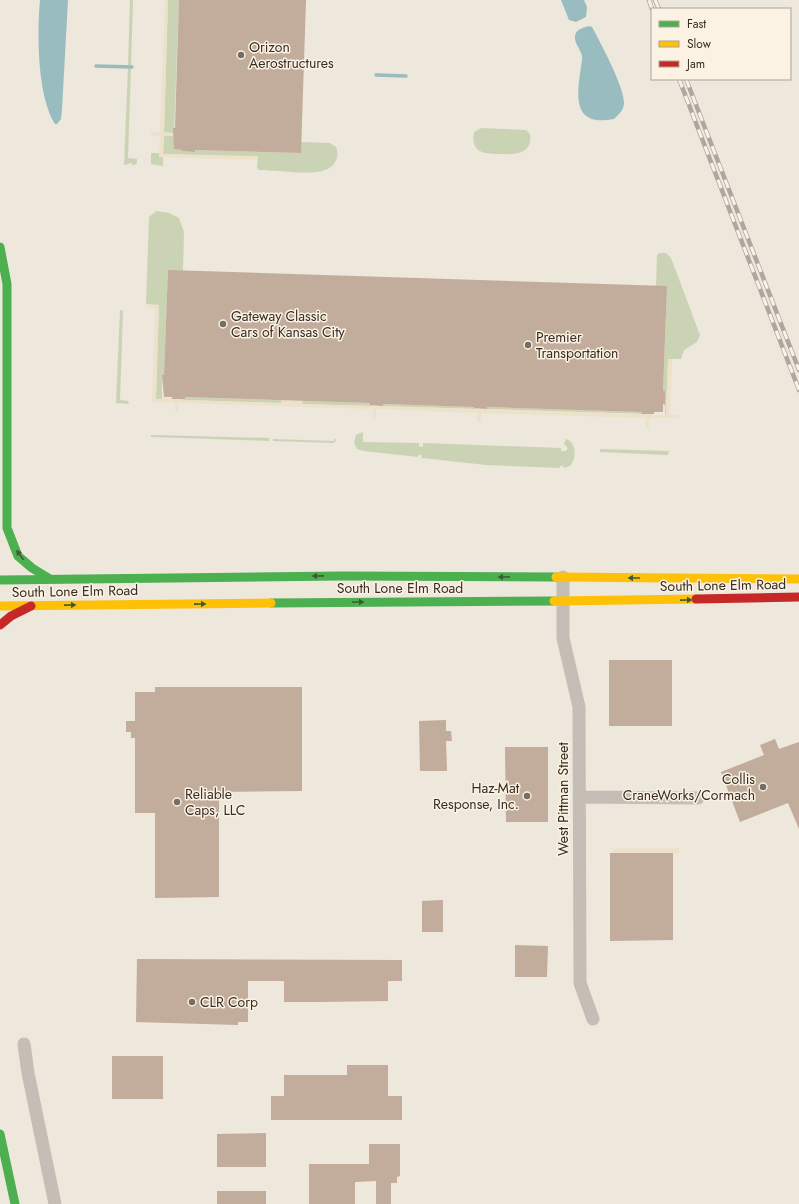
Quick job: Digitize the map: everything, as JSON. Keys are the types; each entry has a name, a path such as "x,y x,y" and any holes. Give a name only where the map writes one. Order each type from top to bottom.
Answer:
{"main road":[{"path":"0,247 7,284 7,528 18,556 32,568 50,579"},
{"name":"South Lone Elm Road","path":"0,580 343,576 799,579"},
{"name":"South Lone Elm Road","path":"0,606 341,602 563,602 799,597"},
{"path":"0,625 11,616 32,606"},
{"path":"0,1134 15,1204"}],"street":[{"name":"West Pittman Street","path":"563,577 563,638 579,707 580,984 593,1019"},
{"path":"579,797 698,798"},
{"path":"24,1044 28,1073 55,1204"}],"green space":[{"path":"130,0 133,0 131,66 128,66"},
{"path":"168,0 179,0 174,133 164,133"},
{"path":"128,68 131,68 128,158 137,159 137,163 133,166 132,163 124,165"},
{"path":"481,128 526,130 530,134 529,145 523,152 514,154 485,153 477,149 474,145 473,139 474,132"},
{"path":"164,136 174,136 174,149 195,152 195,150 301,153 301,142 330,143 336,147 337,159 330,168 316,172 259,170 257,168 258,157 163,154"},
{"path":"151,153 160,153 160,157 163,157 163,166 151,164"},
{"path":"156,211 169,213 179,218 184,232 183,271 168,270 162,399 156,399 159,305 146,304 149,217"},
{"path":"659,253 666,253 671,258 700,335 697,342 684,350 681,359 668,359 666,415 665,392 663,391 667,286 656,286 657,255"},
{"path":"120,310 123,311 120,400 128,401 129,404 116,403"},
{"path":"183,397 281,400 281,403 183,400"},
{"path":"302,401 372,403 372,406 302,404"},
{"path":"381,404 476,407 476,409 380,406"},
{"path":"485,407 645,412 645,414 485,409"},
{"path":"363,432 363,442 419,443 419,446 423,447 423,443 561,448 561,451 566,451 568,448 564,444 566,439 572,443 574,447 574,459 570,466 564,468 563,466 560,466 560,468 486,465 422,458 421,455 418,455 418,457 364,451 357,449 354,443 356,435"},
{"path":"151,435 269,438 269,441 151,437"},
{"path":"334,438 336,440 334,443 273,441 273,439 334,441"},
{"path":"600,449 669,451 668,455 600,452"}],"shaded area":[{"path":"165,0 168,0 164,132 174,133 174,136 164,136 163,154 258,156 258,160 159,157 160,136 151,136 151,131 160,132"},
{"path":"146,304 159,305 156,399 183,397 183,400 281,403 281,400 302,401 303,404 372,406 372,403 381,404 381,406 476,409 476,407 485,407 485,409 645,414 645,412 652,412 652,415 666,415 668,359 672,359 670,415 678,415 680,418 649,418 649,428 646,428 646,418 481,413 481,422 477,422 477,413 376,409 376,419 372,419 373,409 180,403 178,403 178,412 176,412 175,403 152,402 155,308 147,307"},
{"path":"679,848 679,853 613,853 613,849"}],"water":[{"path":"40,0 68,0 62,109 61,119 57,124 55,124 49,112 42,81 39,46"},
{"path":"561,0 584,0 587,7 586,17 576,22 569,20"},
{"path":"589,26 592,27 621,87 624,104 623,109 614,119 599,120 589,118 583,112 579,104 578,94 582,57 575,40 575,36 578,30"}],"building":[{"name":"Orizon Aerostructures","path":"179,0 306,0 301,153 195,150 195,152 174,149 173,128 175,128"},
{"path":"168,270 667,286 663,391 665,391 665,405 663,404 663,412 641,414 642,412 487,407 487,409 474,407 383,404 383,406 370,405 370,403 185,397 185,399 172,399 172,397 164,397 162,375 164,375"},
{"path":"609,660 672,660 672,726 609,726"},
{"name":"Reliable Caps, LLC","path":"155,687 302,687 302,791 219,792 219,897 155,898 155,813 135,813 135,738 131,738 131,732 126,732 126,721 135,721 135,692 155,692"},
{"path":"446,720 446,731 451,731 452,741 446,741 447,771 420,771 419,721"},
{"name":"Collis CraneWorks/Cormach","path":"775,739 779,749 799,742 799,829 788,803 740,822 721,772 764,755 760,745"},
{"name":"Haz-Mat Response, Inc.","path":"505,747 548,747 548,822 506,822"},
{"path":"610,853 673,853 673,940 610,941"},
{"path":"443,900 443,932 422,932 422,901"},
{"path":"515,945 548,946 547,977 515,977"},
{"path":"137,959 402,960 402,981 388,981 388,1001 284,1002 284,981 248,981 248,1022 238,1022 238,1025 136,1022"},
{"path":"112,1056 163,1056 163,1099 112,1099"},
{"path":"347,1065 388,1065 388,1096 402,1096 402,1120 271,1120 271,1096 284,1096 284,1075 347,1075"},
{"path":"266,1133 266,1167 217,1167 217,1134"},
{"path":"369,1144 400,1144 400,1176 397,1177 397,1183 391,1183 391,1204 376,1204 376,1181 355,1182 355,1204 309,1204 309,1164 369,1164"},
{"path":"217,1191 266,1191 266,1204 217,1204"}],"waterway":[{"path":"96,66 132,67"},
{"path":"376,75 406,76"}],"railway":[{"path":"649,0 652,8"},
{"path":"655,0 659,8"},
{"path":"679,80 799,390"},
{"path":"686,80 799,370"}],"traffic: fast":[{"path":"0,247 7,284 7,528 18,556 32,568 50,579"},
{"path":"0,580 343,576 556,577"},
{"path":"271,603 554,601"},
{"path":"0,1134 15,1204"}],"traffic: slow":[{"path":"556,577 799,579"},
{"path":"554,601 696,599"},
{"path":"0,606 271,603"}],"traffic: jam":[{"path":"696,599 799,597"},
{"path":"0,625 11,616 31,606"}],"place":[{"name":"Orizon Aerostructures","path":"241,55"},
{"name":"Gateway Classic Cars of Kansas City","path":"223,324"},
{"name":"Premier Transportation","path":"528,345"},
{"name":"Collis CraneWorks/Cormach","path":"763,787"},
{"name":"Haz-Mat Response, Inc.","path":"527,796"},
{"name":"Reliable Caps, LLC","path":"177,802"},
{"name":"CLR Corp","path":"192,1002"}]}
